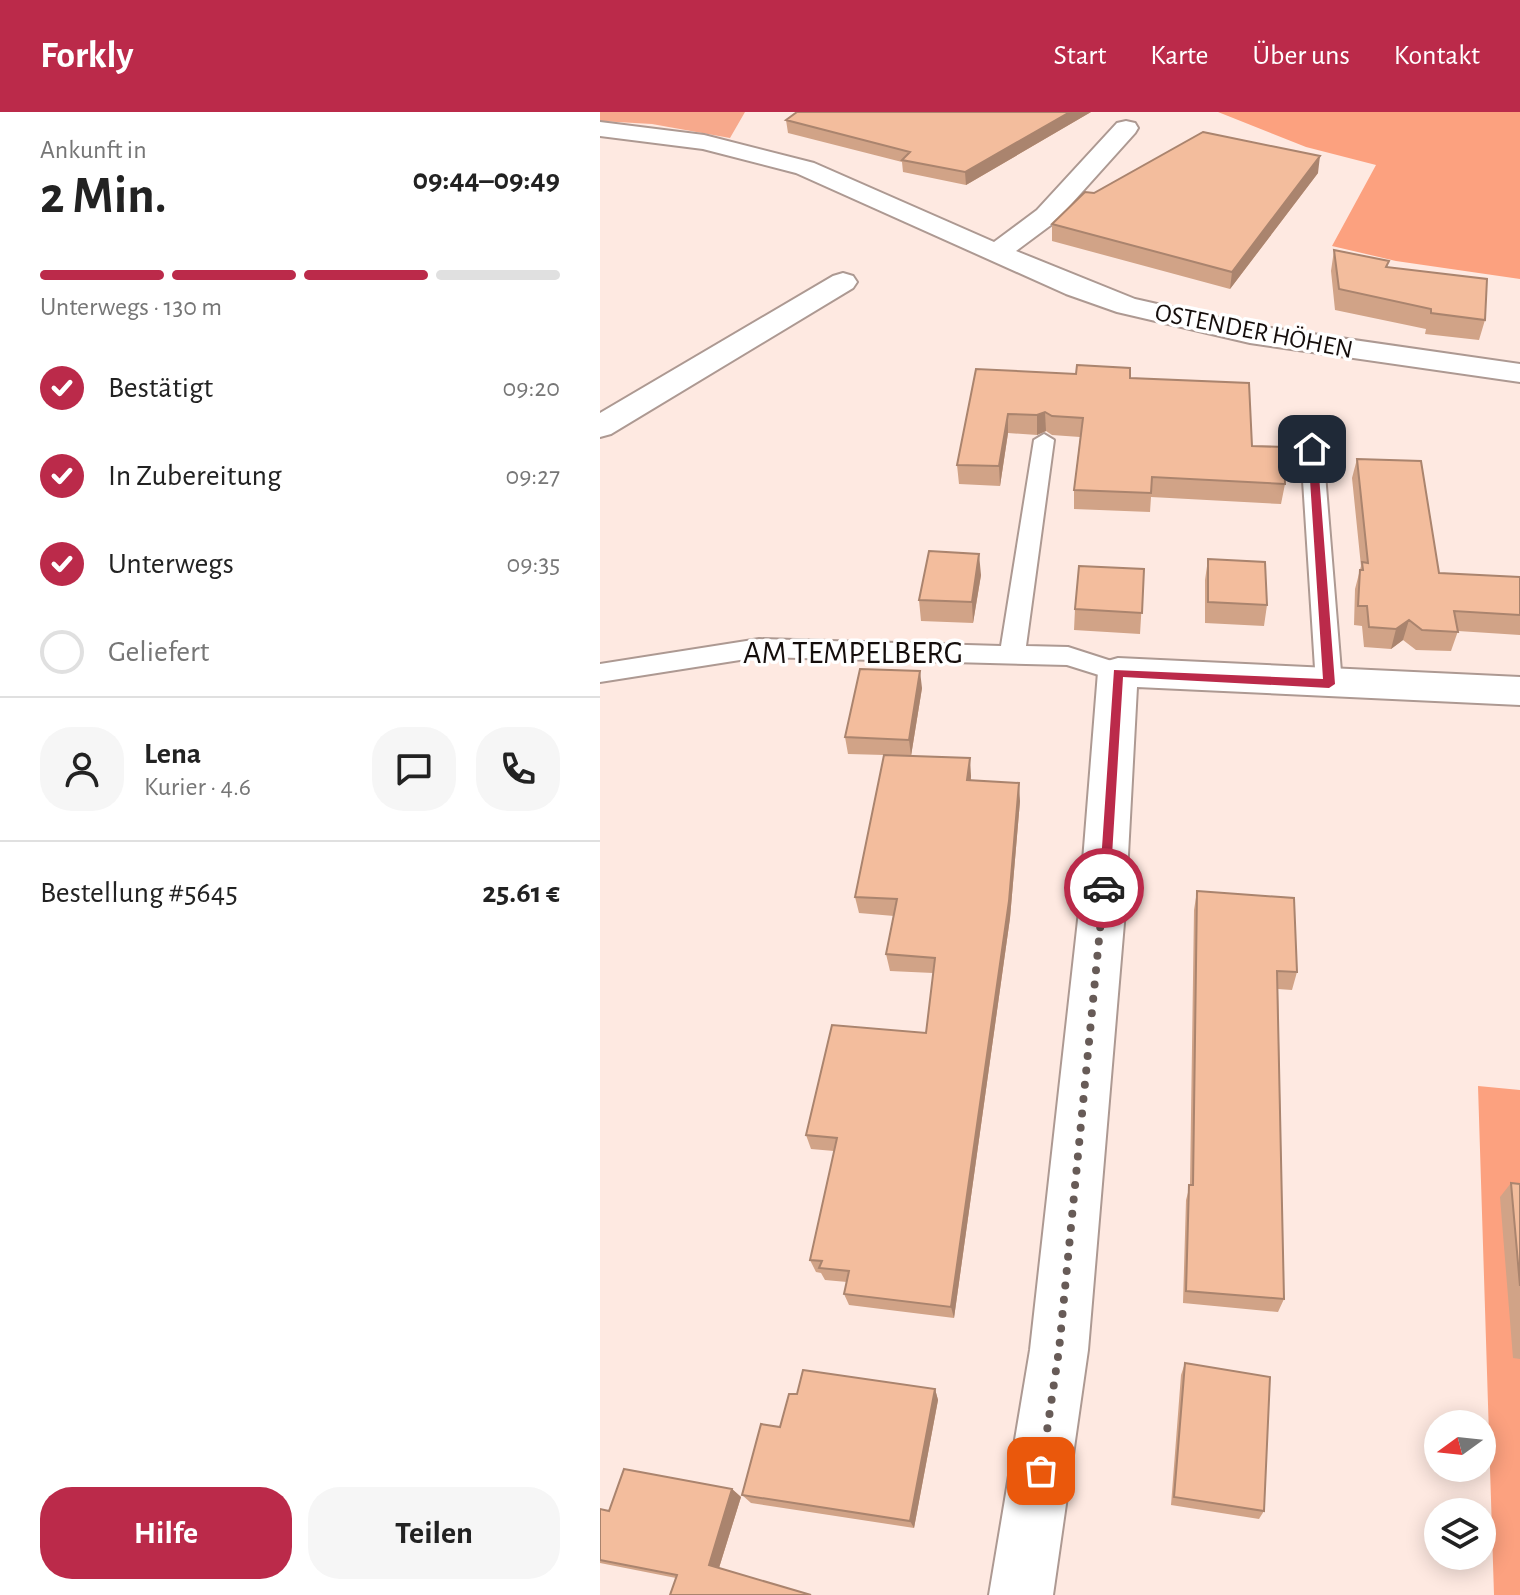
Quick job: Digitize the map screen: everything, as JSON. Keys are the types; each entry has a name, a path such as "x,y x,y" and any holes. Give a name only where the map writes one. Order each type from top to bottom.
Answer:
{"street":[{"path":"998,252 1046,216 1126,128"},
{"name":"OSTENDER HÖHEN","path":"607,135 704,142 805,168 1076,288 1127,306 1333,347 1520,373"},
{"path":"600,427 843,282"},
{"path":"1021,1595 1059,1350 1102,911 1118,672 1520,691"}],"lane":[{"path":"1012,655 1044,440"},
{"path":"1312,449 1329,684"},
{"name":"AM TEMPELBERG","path":"600,673 759,648 1068,656 1118,672"}],"shaded area":[{"path":"600,112 745,112 730,138 652,124 600,121"},
{"path":"1218,112 1520,112 1520,279 1396,261 1332,246 1376,165 1306,147"},
{"path":"1478,1086 1520,1090 1520,1595 1494,1595 1496,1498 1491,1498 1490,1482 1496,1482 1496,1410 1488,1410"}],"building":[{"path":"797,112 1070,112 965,172 902,160 910,152 786,120"},
{"path":"1203,132 1320,156 1232,272 1052,224 1085,192 1094,193"},
{"path":"1334,250 1389,261 1386,267 1487,279 1485,320 1431,313 1431,309 1339,289"},
{"path":"1077,365 1130,368 1130,378 1249,383 1252,446 1284,447 1285,484 1152,477 1151,493 1074,490 1083,418 1052,416 1045,412 1037,415 1008,414 999,466 957,465 976,369 1076,374"},
{"path":"1357,459 1421,461 1439,573 1520,577 1520,615 1454,611 1458,632 1422,630 1409,620 1396,629 1369,627 1367,606 1358,606 1360,570 1363,570 1362,562 1368,563"},
{"path":"929,551 979,554 972,602 919,600"},
{"path":"1208,559 1265,562 1267,605 1208,602"},
{"path":"1079,566 1144,569 1142,613 1075,609"},
{"path":"860,669 920,671 909,740 845,737"},
{"path":"884,755 970,758 967,780 1019,783 1009,901 951,1307 844,1294 849,1271 819,1268 822,1261 810,1260 837,1138 806,1135 832,1025 926,1033 935,958 886,954 897,899 855,897"},
{"path":"1197,891 1294,898 1297,972 1277,971 1284,1299 1186,1291 1189,1185 1193,1185"},
{"path":"1511,1183 1520,1184 1520,1286"},
{"path":"1185,1363 1270,1377 1264,1511 1174,1497"},
{"path":"803,1370 935,1389 910,1521 742,1495 761,1424 780,1427 789,1394 797,1394"},
{"path":"624,1469 732,1489 709,1565 811,1595 670,1595 677,1575 600,1560 600,1509 609,1511"}],"way so far":[{"path":"1041,1471 1059,1350 1104,888"}],"route":[{"path":"1104,888 1118,672 1329,684 1312,449"}]}
